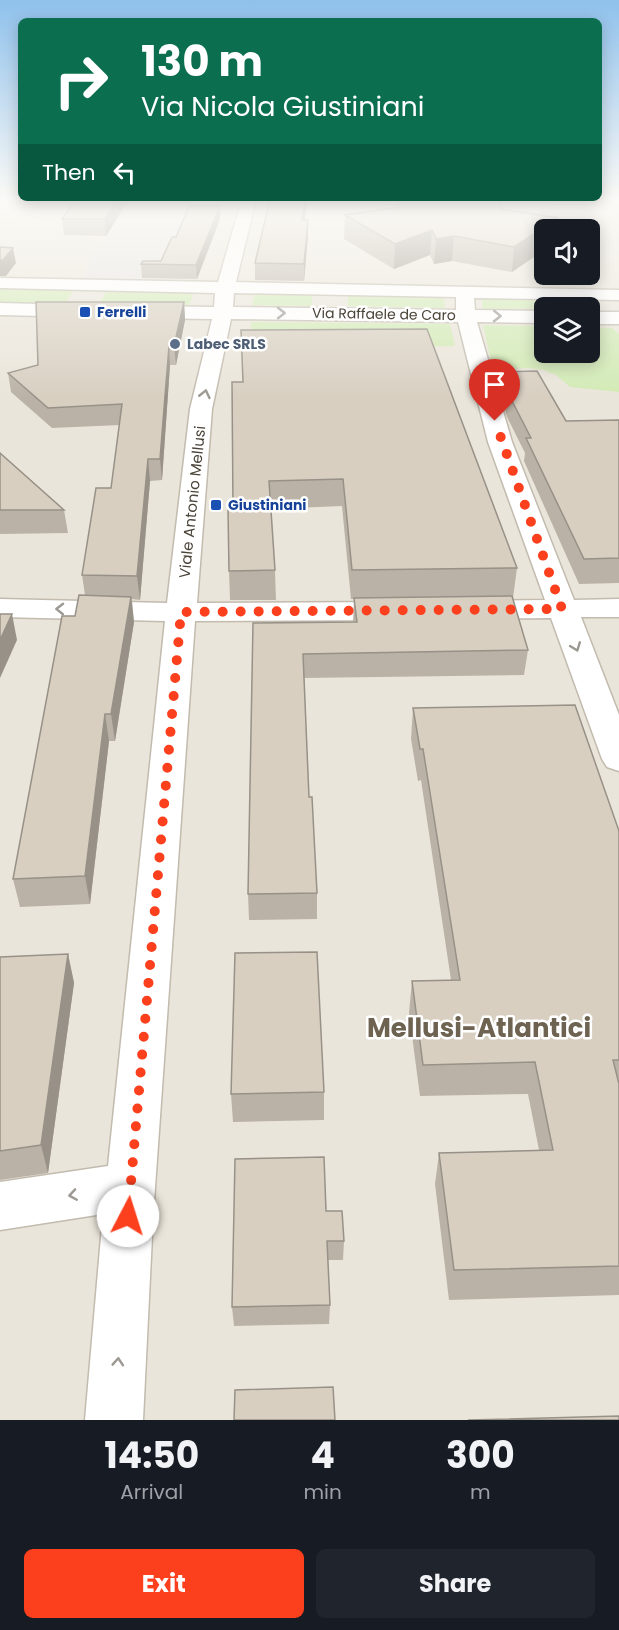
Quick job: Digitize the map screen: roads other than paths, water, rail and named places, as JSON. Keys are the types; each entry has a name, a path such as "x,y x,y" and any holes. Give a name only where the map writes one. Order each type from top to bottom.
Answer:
{"street":[{"name":"Viale Antonio Mellusi","path":"114,1420 130,1186 201,409 233,265"},
{"path":"0,283 93,285 224,300"},
{"path":"80,311 93,285"},
{"path":"328,313 330,290"},
{"name":"Via Raffaele de Caro","path":"224,300 330,290 465,304 534,315"},
{"name":"Via Raffaele de Caro","path":"224,300 328,313 465,304 617,298"},
{"path":"124,311 224,300"},
{"path":"465,304 500,442 619,759"},
{"path":"0,309 102,311"},
{"path":"600,318 619,318"},
{"path":"0,608 181,612 619,609"},
{"path":"0,1206 130,1186"}],"place":[{"name":"Ferrelli","path":"85,312"},
{"name":"Labec SRLS","path":"175,344"},
{"name":"Giustiniani","path":"216,505"}],"district":[{"name":"Mellusi-Atlantici","path":"479,1028"}]}
